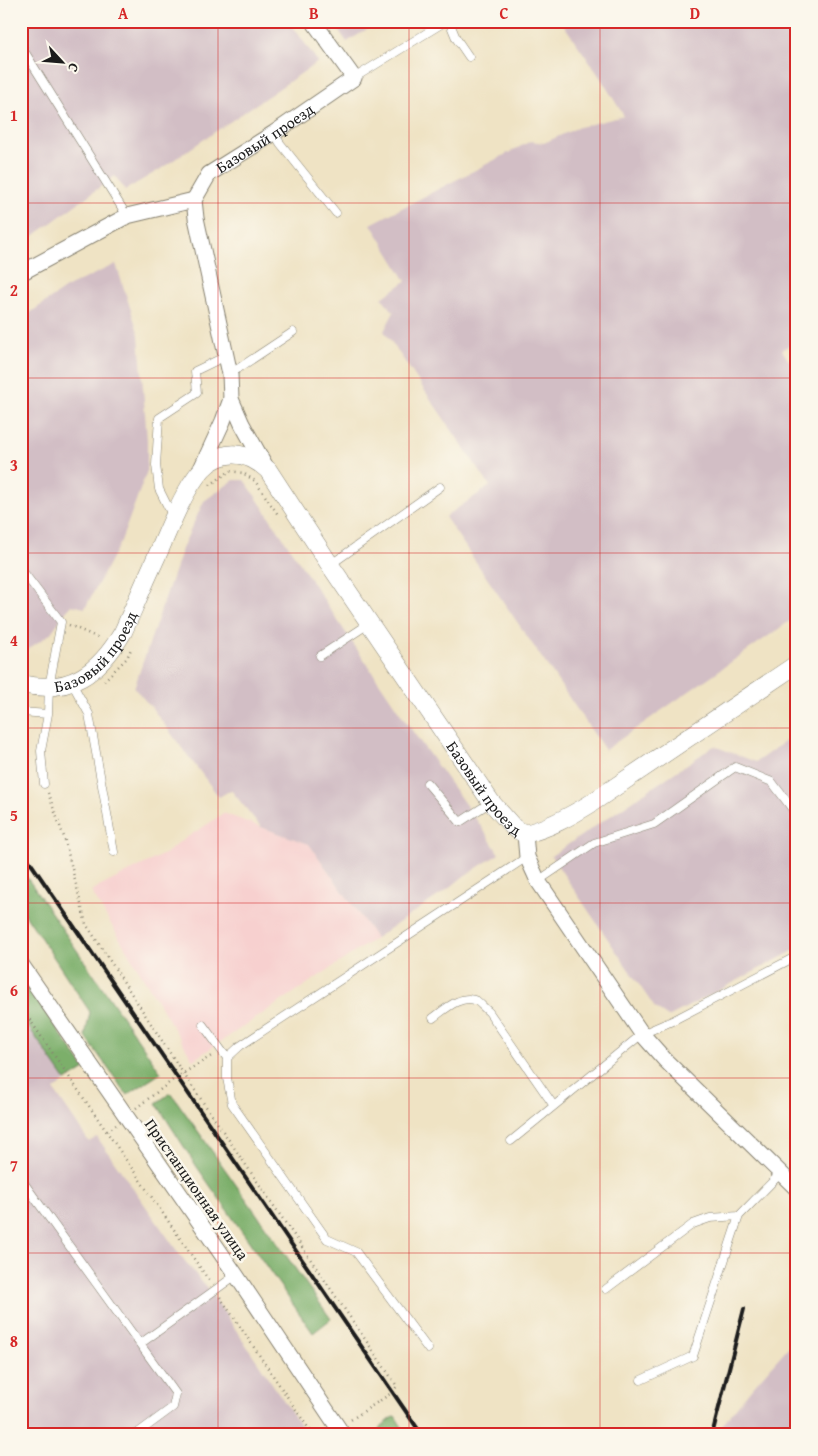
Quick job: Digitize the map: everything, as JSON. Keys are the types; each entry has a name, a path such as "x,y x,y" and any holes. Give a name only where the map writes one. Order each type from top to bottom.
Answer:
{"street":[{"path":"313,21 354,78"},
{"name":"Базовый проезд","path":"21,684 49,687 72,683 87,676 101,663 120,653 122,632 173,518 203,480 231,399 230,374 196,218 194,200 209,174 274,133 354,78"},
{"path":"21,273 127,216 194,200"},
{"name":"Базовый проезд","path":"231,399 242,424 268,470 330,565 491,802 514,828 525,834 542,830 590,804 797,664"},
{"name":"Базовый проезд","path":"203,480 208,464 217,458 230,454 250,457 268,470"},
{"path":"525,834 526,856 538,881 642,1034 666,1061 797,1188"},
{"name":"Пристанционная улица","path":"21,964 236,1275 339,1430"}],"lane":[{"path":"354,78 447,21 469,57"},
{"path":"21,46 127,216"},
{"path":"274,133 336,212"},
{"path":"230,374 293,332"},
{"path":"173,518 160,489 156,465 159,418 196,393 195,371 226,356"},
{"path":"330,565 440,487"},
{"path":"21,569 61,622 49,687 48,714 41,751 44,784"},
{"path":"320,656 370,623"},
{"path":"72,683 89,714 114,852"},
{"path":"21,712 48,714"},
{"path":"538,881 594,843 654,824 735,767 772,782 797,816"},
{"path":"427,783 460,822 491,802"},
{"path":"227,1058 240,1046 526,856"},
{"path":"511,1141 642,1034 672,1021 797,956"},
{"path":"433,1018 456,1002 469,999 478,1002 489,1012 554,1106"},
{"path":"203,1025 227,1058 227,1078 232,1104 327,1239 356,1252 428,1349"},
{"path":"641,1380 693,1356 738,1216 781,1174"},
{"path":"21,1179 176,1394 173,1407 135,1435"},
{"path":"606,1290 693,1224 710,1218 738,1216"},
{"path":"140,1344 236,1275"},
{"path":"21,1428 26,1435"}],"path":[{"path":"203,480 230,471 243,473 255,481 282,520"},
{"path":"61,622 98,637 120,653"},
{"path":"101,683 108,678 120,653 131,649"},
{"path":"44,784 64,837 86,924 184,1074 397,1386 393,1392 339,1430"},
{"path":"21,1006 106,1131 120,1122"},
{"path":"135,1112 133,1110 212,1055 227,1058"}],"shaded area":[{"path":"21,21 289,21 318,62 159,170 125,190 115,176 21,245"},
{"path":"332,21 380,21 347,42"},
{"path":"561,21 790,21 797,33 797,340 782,350 789,361 797,355 797,616 605,750 445,517 490,486 384,331 394,312 382,298 406,281 371,224 531,141 544,143 579,127 624,116 600,77"},
{"path":"116,264 139,335 147,440 147,471 121,541 85,608 71,605 50,634 21,654 21,319 69,286"},
{"path":"234,480 244,480 250,488 406,722 499,854 464,876 447,890 376,938 309,844 261,827 231,790 219,797 152,708 134,688 183,546 204,501"},
{"path":"797,733 797,949 668,1017 655,1008 551,856 714,746 756,762"},
{"path":"223,813 309,844 376,938 193,1060 91,891 168,852 178,843"},
{"path":"21,1016 66,1081 54,1090 89,1142 97,1137 180,1255 211,1293 307,1435 21,1435"},
{"path":"797,1337 797,1435 717,1435 719,1429 751,1389"}],"green space":[{"path":"24,873 161,1073 127,1095 85,1036 90,1012 21,908 21,883"},
{"path":"21,977 85,1069 66,1081 21,1016"},
{"path":"171,1093 331,1319 313,1333 197,1167 156,1103"},
{"path":"395,1416 407,1435 383,1435 379,1428"}],"railway":[{"path":"21,849 422,1435"},
{"path":"712,1435 744,1309"}]}
